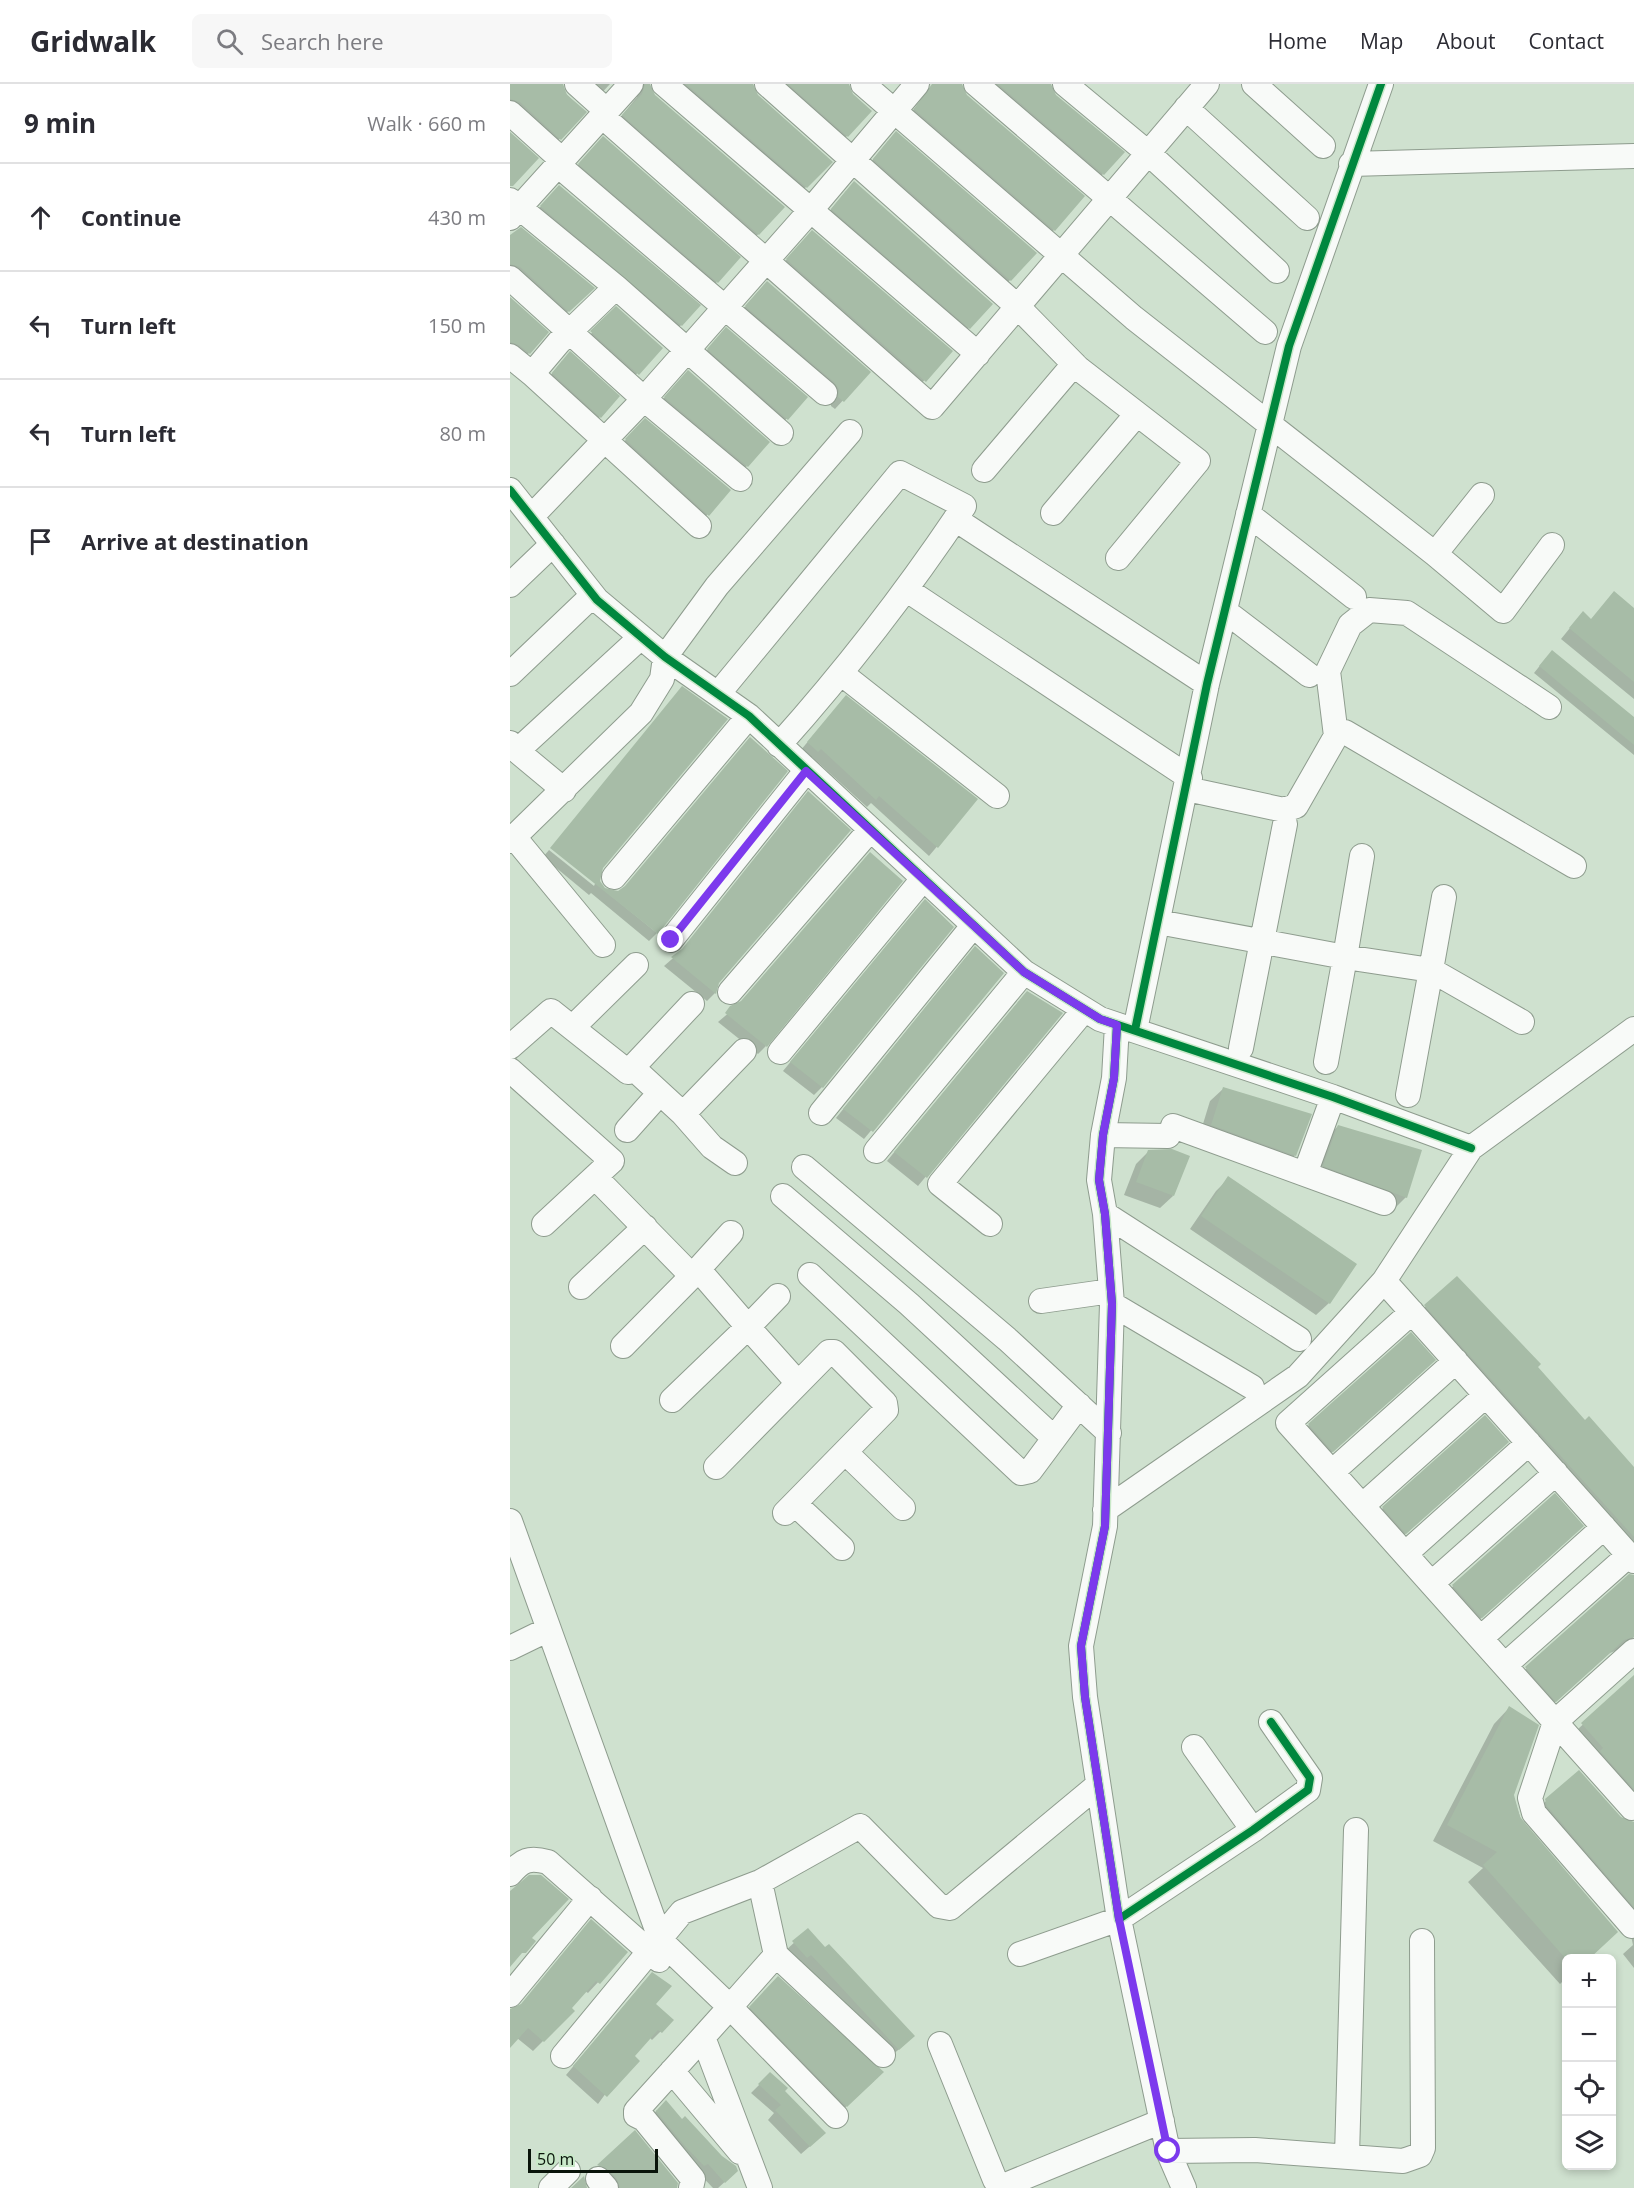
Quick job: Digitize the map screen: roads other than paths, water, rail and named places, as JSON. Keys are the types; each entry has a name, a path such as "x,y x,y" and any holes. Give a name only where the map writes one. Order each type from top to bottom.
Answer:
{"street":[{"path":"577,84 605,113 764,261 932,408 1207,84"},
{"path":"631,84 560,163 513,209 616,287 782,433"},
{"path":"663,84 978,354"},
{"path":"766,84 1018,307 1074,364 1198,461 1118,558"},
{"path":"863,84 1134,318 1435,554 1503,611 1552,544"},
{"path":"532,516 644,399 810,211 852,158 917,84"},
{"path":"976,84 1265,333"},
{"path":"1065,84 1148,153 1277,271"},
{"path":"1254,84 1323,146"},
{"path":"1184,2188 1168,2151 1119,1919 1085,1697 1081,1646 1106,1510 1112,1298 1105,1214 1099,1180 1103,1135 1126,1028 1158,922 1189,784 1207,684 1289,346 1351,164 1382,84"},
{"path":"1186,108 1307,218"},
{"path":"510,113 560,163 723,307 825,393"},
{"path":"1351,164 1634,156"},
{"path":"510,278 644,399 740,479"},
{"path":"532,374 570,332 616,287"},
{"path":"510,356 699,526"},
{"path":"984,470 1074,364"},
{"path":"1053,513 1137,414"},
{"path":"603,945 512,839 641,713 662,679 665,657 717,586 850,432"},
{"path":"718,694 900,473 964,506 907,590 842,674 779,745"},
{"path":"510,490 593,596 665,657 749,716 1024,972 1100,1019 1333,1097 1471,1148"},
{"path":"1435,554 1482,495"},
{"path":"1248,514 1354,597"},
{"path":"955,519 1207,684"},
{"path":"510,585 553,544"},
{"path":"907,590 1189,784 1284,810 1291,809 1296,806 1336,736 1345,732 1356,736 1574,866"},
{"path":"510,674 593,596"},
{"path":"1336,736 1328,671 1350,625 1369,610 1407,613 1549,707"},
{"path":"1225,611 1309,675"},
{"path":"564,790 514,747 641,637"},
{"path":"842,674 997,796"},
{"path":"614,877 749,716"},
{"path":"671,940 806,771"},
{"path":"1241,1048 1285,824"},
{"path":"730,992 870,830"},
{"path":"1326,1062 1362,856"},
{"path":"780,1052 922,879"},
{"path":"1408,1095 1443,897"},
{"path":"1158,922 1345,957 1431,970 1522,1022"},
{"path":"821,1113 973,926"},
{"path":"573,1027 636,965"},
{"path":"876,1151 1024,972"},
{"path":"510,1047 551,1011 628,1072 692,1004"},
{"path":"990,1224 940,1184 1084,1010"},
{"path":"1106,1510 1298,1376 1384,1281 1471,1148 1634,1029"},
{"path":"683,1114 744,1050"},
{"path":"633,1068 683,1114 712,1147 735,1163"},
{"path":"510,1070 611,1158 610,1165 544,1224"},
{"path":"627,1130 660,1093"},
{"path":"1305,1174 1333,1097"},
{"path":"1103,1135 1171,1131 1305,1174 1384,1203"},
{"path":"804,1167 1008,1339 1109,1433"},
{"path":"595,1177 695,1273 798,1383"},
{"path":"783,1196 900,1296 1054,1438"},
{"path":"1105,1214 1299,1339"},
{"path":"581,1287 645,1227"},
{"path":"623,1346 731,1233"},
{"path":"810,1275 1021,1473 1030,1471 1079,1405"},
{"path":"1384,1281 1631,1558 1505,1665"},
{"path":"672,1400 778,1296"},
{"path":"1041,1301 1112,1298 1252,1387"},
{"path":"1412,1312 1288,1423 1632,1808 1634,1806"},
{"path":"716,1467 829,1352 834,1352 885,1403 886,1410 790,1509 842,1548"},
{"path":"1332,1472 1456,1361"},
{"path":"1362,1506 1486,1395"},
{"path":"1405,1554 1529,1443"},
{"path":"846,1453 903,1508"},
{"path":"1432,1584 1556,1473"},
{"path":"510,1521 655,1945"},
{"path":"1481,1638 1604,1527"},
{"path":"510,1648 547,1630"},
{"path":"1632,1926 1530,1806 1530,1798 1555,1722 1634,1651"},
{"path":"1020,1954 1119,1919 1253,1830 1308,1790 1311,1784 1310,1779 1271,1722"},
{"path":"1194,1747 1253,1830"},
{"path":"563,2056 682,1912 760,1882 860,1826 939,1906 950,1908 1098,1785"},
{"path":"1347,2156 1356,1830"},
{"path":"510,1874 520,1862 534,1858 548,1862 590,1898 655,1945 718,2021 836,2116"},
{"path":"760,1882 776,1955 883,2055"},
{"path":"510,1995 590,1898"},
{"path":"1168,2151 1255,2150 1403,2161 1420,2155 1423,2148 1422,1941"},
{"path":"691,2188 693,2179 644,2119 636,2115 636,2111 776,1955"},
{"path":"718,2021 756,2178"},
{"path":"940,2044 995,2180 1003,2186 1162,2121"},
{"path":"672,2071 756,2178"},
{"path":"551,2188 568,2171"}]}
